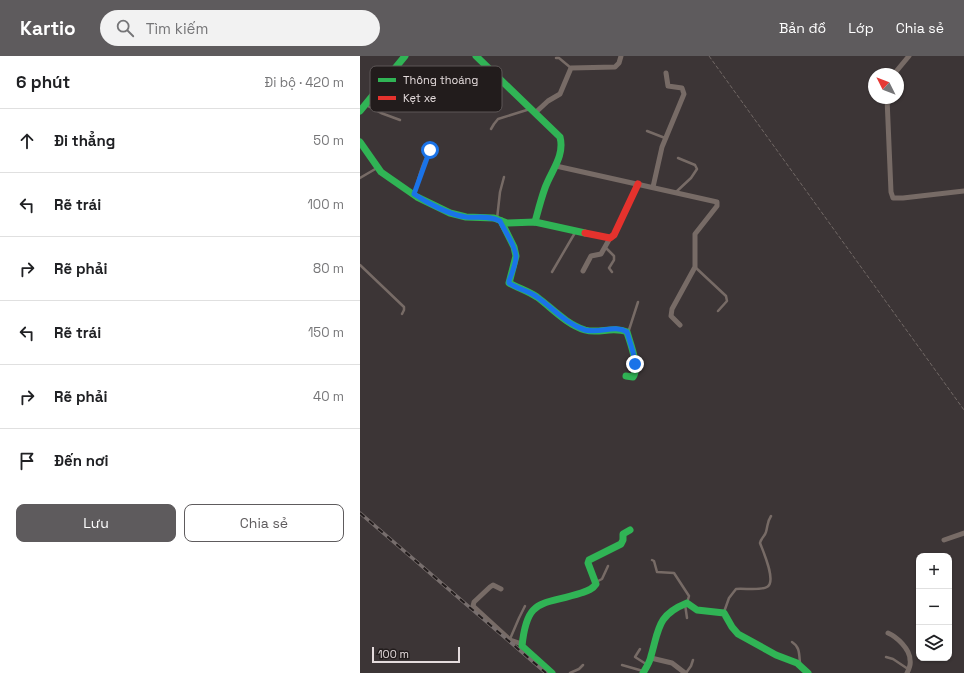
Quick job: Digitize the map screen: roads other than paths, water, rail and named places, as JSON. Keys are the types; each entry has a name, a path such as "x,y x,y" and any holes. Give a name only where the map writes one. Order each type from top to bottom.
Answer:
{"street":[{"path":"397,66 405,56"},
{"path":"476,56 486,66"},
{"path":"533,111 560,94 572,68 615,67 619,63 621,56"},
{"path":"899,68 909,56"},
{"path":"653,188 659,155 684,91 682,88 668,86 666,73"},
{"path":"502,81 560,137 556,166 545,187 535,222"},
{"path":"360,111 370,99"},
{"path":"887,104 891,192 893,198 964,191"},
{"path":"360,142 378,168 385,174 424,200 458,216 499,220 507,223 535,222 610,238"},
{"path":"556,166 717,202 718,204 694,234 695,267 672,309 671,316 680,325"},
{"path":"583,270 591,256 601,254 610,238 614,235 638,184"},
{"path":"499,220 514,248 516,256 509,283 535,295 562,317 583,329 597,332 618,328 628,333 634,355 636,374 633,377 626,376"},
{"path":"552,673 524,649 522,644 525,626 532,611 540,603 592,589 596,585 596,582 588,563 589,560 621,544 623,534 630,530"},
{"path":"944,540 964,533"},
{"path":"501,589 494,585 490,587 474,602 473,606 510,640 522,644"},
{"path":"644,672 650,661 657,631 667,614 674,608 686,604 697,610 724,613 738,634 776,655 801,666 808,673"},
{"path":"888,633 898,640 906,650 910,660 908,671"},
{"path":"650,661 672,663 685,673"}],"lane":[{"path":"556,58 559,58 572,68"},
{"path":"365,105 370,108"},
{"path":"491,129 498,119 533,111"},
{"path":"378,112 400,120"},
{"path":"647,131 665,138"},
{"path":"414,194 430,150 436,146"},
{"path":"676,193 691,178 697,168 695,165 678,158"},
{"path":"360,178 378,168"},
{"path":"499,220 500,192 504,177"},
{"path":"552,272 576,231"},
{"path":"605,247 614,256 614,260 609,268 612,272"},
{"path":"360,265 404,307 402,314"},
{"path":"695,267 726,296 727,301 718,311"},
{"path":"628,333 638,302"},
{"path":"724,613 729,598 736,590 761,588 769,585 771,577 760,543 766,533 767,523 771,516"},
{"path":"652,560 657,572 674,573 678,577 689,596 686,604 688,618"},
{"path":"596,582 602,579 608,566"},
{"path":"510,640 525,606"},
{"path":"792,642 796,644 799,649 801,666"},
{"path":"640,650 636,658 650,661"},
{"path":"886,657 893,658 902,664 908,671"},
{"path":"685,673 691,666 693,660"},
{"path":"570,673 579,669 583,665"},
{"path":"622,665 644,672"}],"railway":[{"path":"360,513 546,673"}]}
